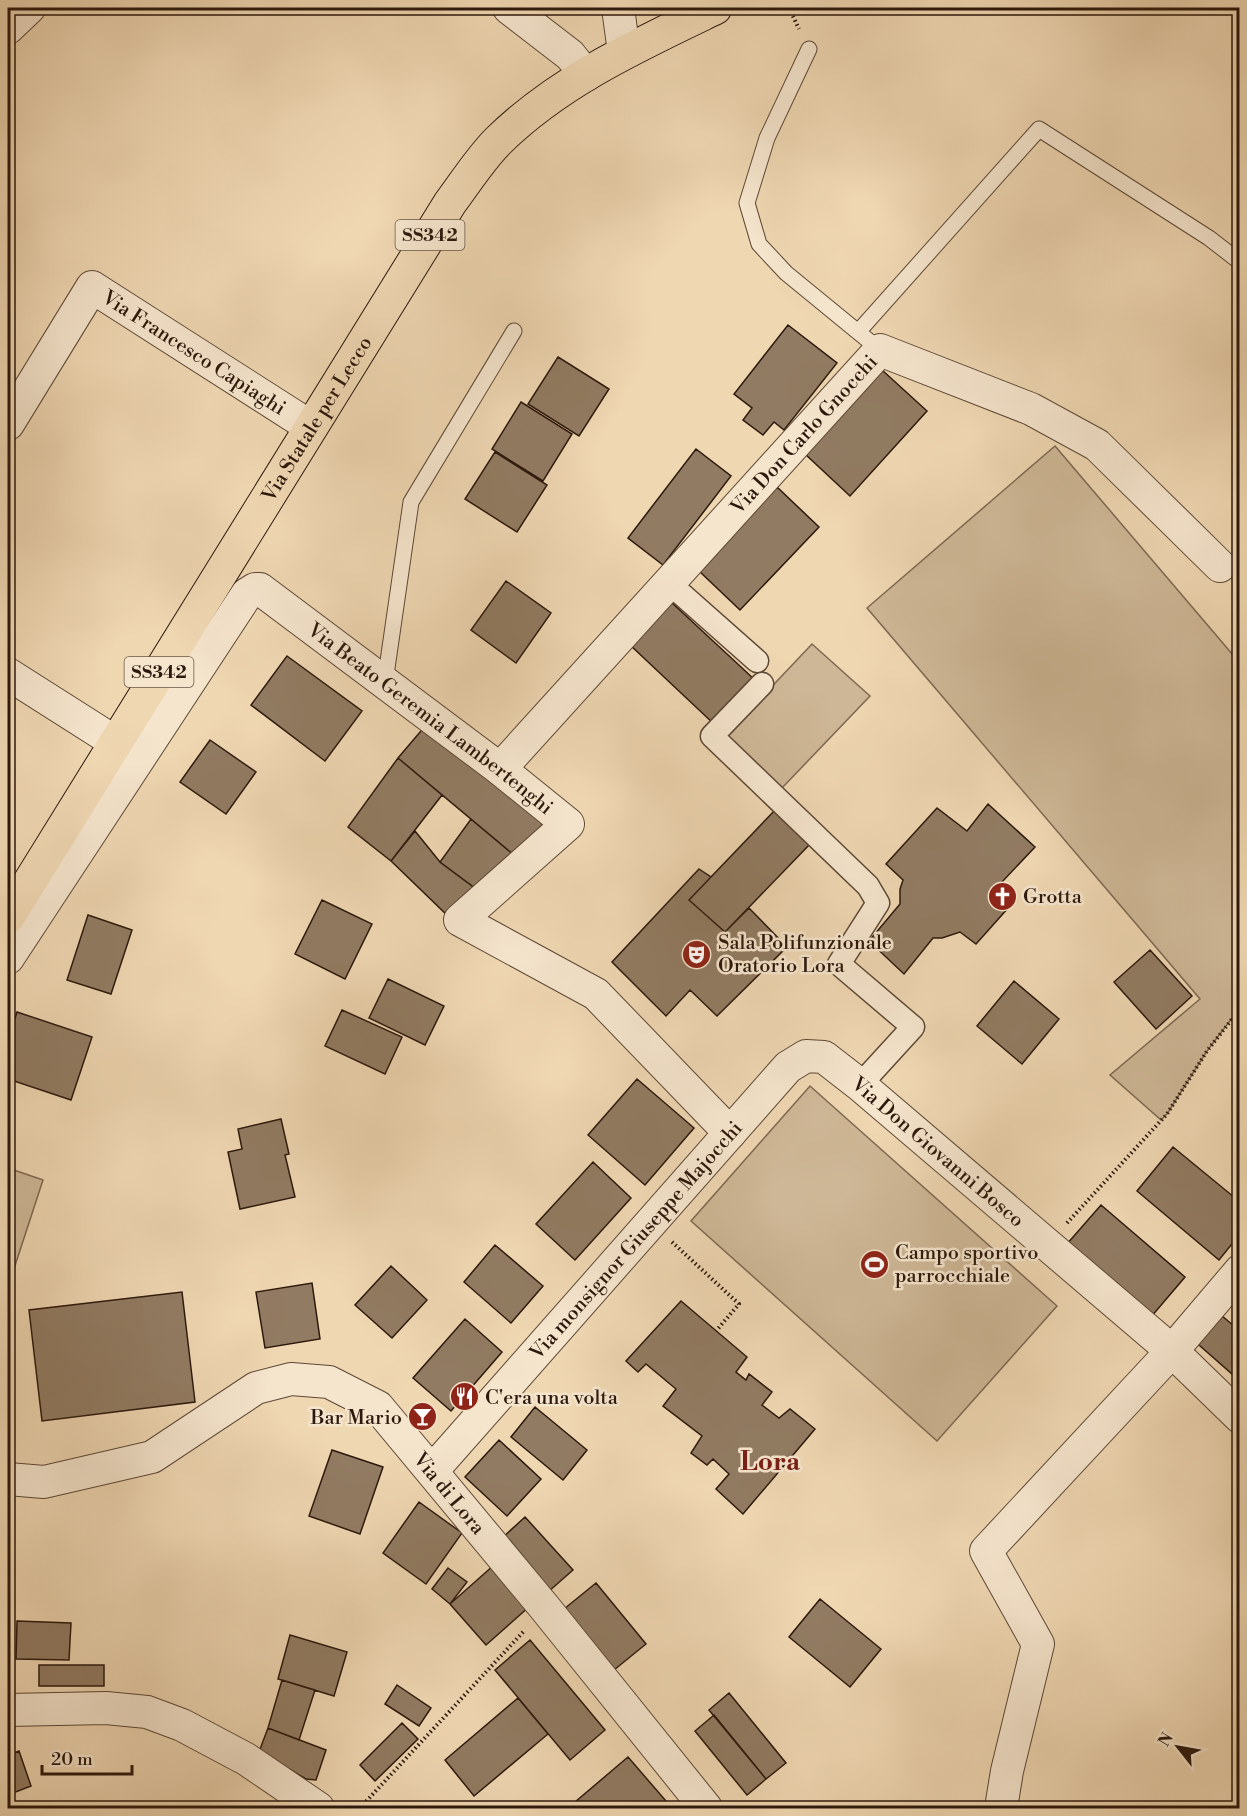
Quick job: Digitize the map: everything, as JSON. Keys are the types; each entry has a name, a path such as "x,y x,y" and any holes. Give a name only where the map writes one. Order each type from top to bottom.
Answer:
{"main road":[{"name":"Via Statale per Lecco","path":"8,916 450,203 496,143 539,105 586,75 624,52 715,8"}],"street":[{"path":"8,28 29,8"},
{"path":"509,8 570,55 586,75"},
{"path":"618,8 624,52"},
{"name":"Via Francesco Capiaghi","path":"8,424 92,287 311,426"},
{"name":"Via Don Carlo Gnocchi","path":"500,769 669,583 869,341 1031,409 1097,445 1220,566"},
{"path":"669,583 757,661"},
{"name":"Via Beato Geremia Lambertenghi","path":"8,958 251,591 255,589 264,591 500,769 568,824 460,920 596,994 730,1133"},
{"path":"8,674 116,742"},
{"path":"762,684 712,736 868,886 878,903 839,964 913,1027 860,1084"},
{"name":"Via monsignor Giuseppe Majocchi","path":"432,1471 788,1068 806,1056 824,1057"},
{"name":"Via Don Giovanni Bosco","path":"824,1057 860,1084 1172,1351 1239,1417"},
{"path":"1001,1809 1007,1772 1038,1644 986,1551 1172,1351 1239,1271"},
{"name":"Via di Lora","path":"8,1479 44,1482 152,1457 256,1388 291,1379 328,1382 378,1407 545,1608 706,1809"},
{"path":"8,1710 106,1708 147,1712 182,1725 246,1760 318,1809"}],"lane":[{"path":"809,49 767,138 747,203 759,244 786,273 869,341 1039,129 1209,238 1239,262"},
{"path":"385,682 411,502 514,331"}],"path":[{"path":"1047,1244 1167,1114 1207,1051 1239,1009"},
{"path":"652,1223 739,1304 716,1331"},
{"path":"360,1809 545,1608"}],"shaded area":[{"path":"1055,446 1239,662 1239,1009 1207,1051 1161,1120 1110,1075 1200,999 867,608"},
{"path":"812,644 870,696 782,788 724,737"},
{"name":"Campo sportivo parrocchiale","path":"810,1086 1057,1306 937,1441 691,1221"},
{"path":"8,1168 43,1180 8,1287"}],"building":[{"path":"788,325 837,363 784,430 774,422 763,435 743,420 752,408 734,394"},
{"path":"558,357 609,389 579,436 528,404"},
{"path":"882,370 927,411 850,496 805,454"},
{"path":"521,402 572,434 543,481 492,449"},
{"path":"696,449 731,476 663,565 628,538"},
{"path":"495,452 547,485 517,532 465,499"},
{"path":"777,487 819,527 740,610 698,570"},
{"path":"506,581 551,613 516,663 471,630"},
{"path":"670,601 756,681 715,725 629,644"},
{"path":"287,656 362,711 325,761 251,705"},
{"path":"426,725 543,824 515,856 398,758"},
{"path":"210,740 256,772 226,814 180,782"},
{"path":"398,758 442,795 391,861 348,827"},
{"path":"988,804 1035,847 1001,883 998,898 1009,907 976,944 960,932 942,938 933,938 904,974 869,941 900,904 900,889 903,880 886,864 937,808 967,831"},
{"path":"776,809 811,843 725,932 689,900"},
{"path":"471,819 515,856 484,895 440,862"},
{"path":"415,831 440,862 484,895 447,915 391,861"},
{"path":"699,869 711,877 689,900 725,932 749,908 787,947 717,1016 690,990 666,1016 612,962"},
{"path":"322,900 372,924 345,979 295,954"},
{"path":"88,915 132,930 111,994 67,980"},
{"path":"1150,950 1192,996 1156,1029 1114,982"},
{"path":"388,979 444,1006 425,1045 369,1018"},
{"path":"1014,981 1059,1019 1022,1064 977,1026"},
{"path":"342,1010 402,1037 385,1074 325,1046"},
{"path":"17,1012 92,1037 71,1100 8,1079 8,1040"},
{"path":"637,1079 694,1128 645,1185 588,1135"},
{"path":"281,1119 289,1154 285,1155 295,1197 240,1209 228,1152 242,1149 238,1129"},
{"path":"1173,1147 1240,1202 1240,1234 1219,1260 1137,1191"},
{"path":"593,1162 631,1198 575,1260 536,1224"},
{"path":"1101,1205 1185,1277 1151,1317 1067,1244"},
{"path":"495,1245 543,1286 511,1323 464,1282"},
{"path":"391,1266 427,1300 392,1338 355,1305"},
{"path":"312,1283 320,1339 265,1348 256,1292"},
{"path":"182,1292 195,1402 42,1421 29,1310"},
{"path":"681,1301 747,1357 736,1372 746,1380 749,1374 772,1392 762,1405 779,1418 790,1409 815,1429 743,1514 716,1489 729,1474 713,1459 707,1465 691,1453 702,1436 663,1406 676,1389 646,1364 638,1372 626,1361"},
{"path":"1215,1310 1240,1331 1240,1381 1191,1338"},
{"path":"465,1319 502,1352 451,1411 413,1378"},
{"path":"535,1407 587,1450 563,1480 511,1437"},
{"path":"499,1440 541,1479 507,1516 465,1477"},
{"path":"332,1450 383,1467 360,1534 309,1516"},
{"path":"419,1502 462,1533 426,1584 383,1553"},
{"path":"525,1517 573,1570 548,1592 500,1540"},
{"path":"494,1565 530,1606 486,1645 450,1604"},
{"path":"448,1568 467,1582 450,1604 432,1589"},
{"path":"596,1583 646,1644 614,1670 564,1609"},
{"path":"8,1593 11,1593 10,1622 8,1622"},
{"path":"820,1599 881,1649 850,1687 789,1637"},
{"path":"17,1621 71,1623 69,1660 16,1659"},
{"path":"290,1635 347,1652 334,1696 278,1679"},
{"path":"530,1640 605,1730 570,1760 495,1670"},
{"path":"39,1665 104,1665 104,1686 39,1686"},
{"path":"282,1680 315,1690 299,1740 268,1728"},
{"path":"397,1685 431,1708 419,1726 385,1704"},
{"path":"729,1693 786,1763 766,1779 709,1710"},
{"path":"518,1698 548,1734 474,1796 445,1760"},
{"path":"714,1715 766,1779 747,1795 695,1731"},
{"path":"402,1723 418,1739 375,1781 360,1765"},
{"path":"268,1728 326,1750 316,1780 306,1779 259,1752"},
{"path":"19,1751 31,1786 8,1795 8,1755"},
{"path":"628,1757 672,1808 568,1808"},
{"path":"78,1802 101,1808 76,1808"}],"place":[{"name":"Grotta","path":"1002,896"},
{"name":"Sala Polifunzionale Oratorio Lora","path":"697,954"},
{"name":"Campo sportivo parrocchiale","path":"874,1264"},
{"name":"C'era una volta","path":"464,1397"},
{"name":"Bar Mario","path":"423,1417"}],"district":[{"name":"Lora","path":"770,1461"}]}
